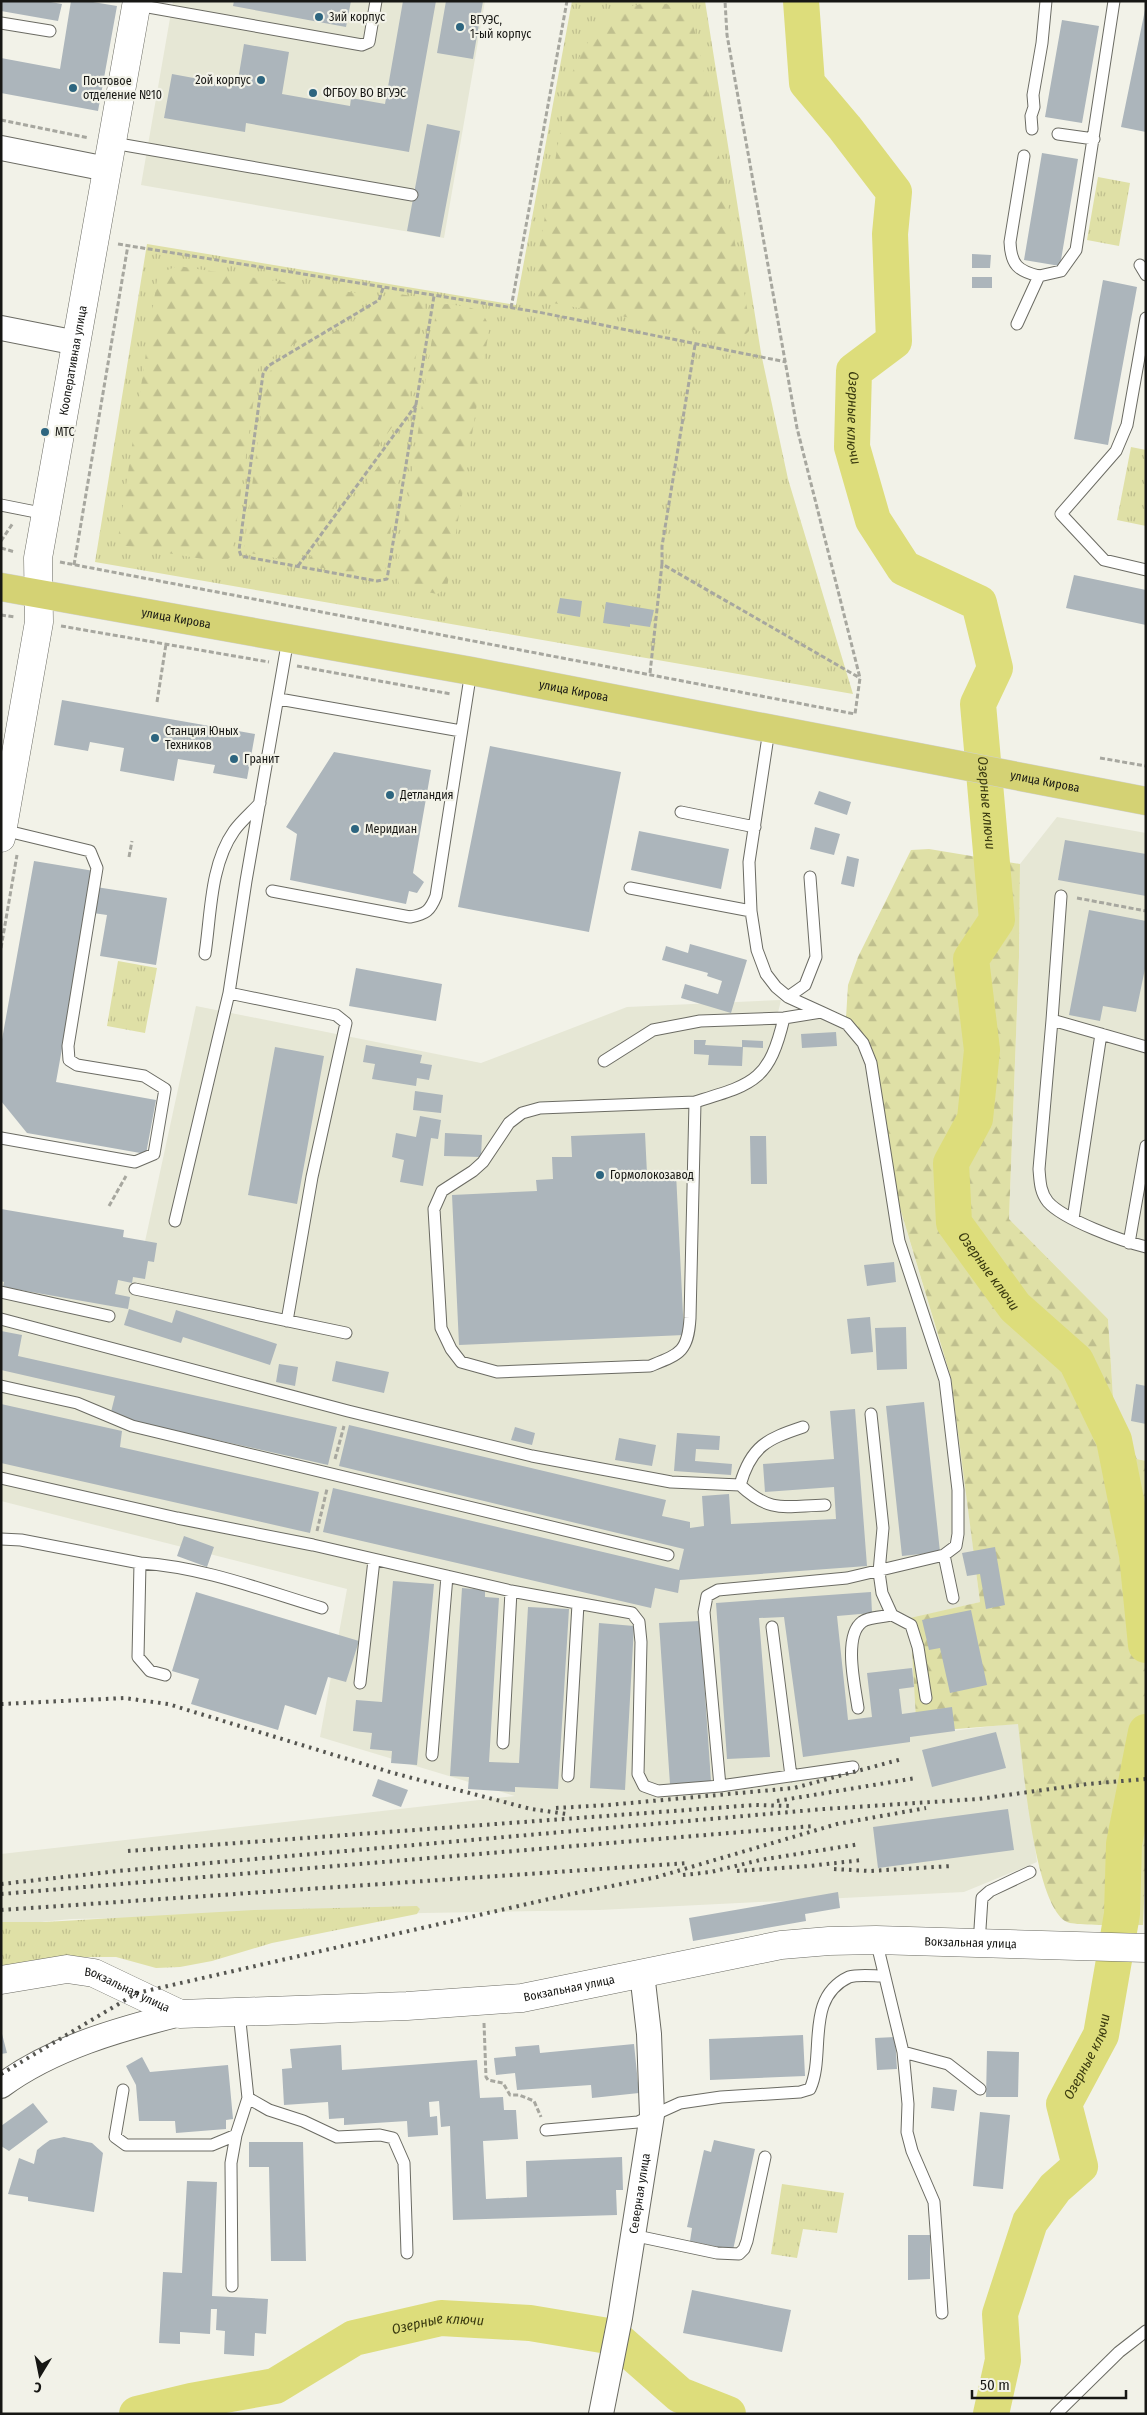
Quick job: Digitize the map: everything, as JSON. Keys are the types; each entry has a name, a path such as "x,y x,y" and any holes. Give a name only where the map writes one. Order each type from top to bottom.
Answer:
{"main road":[{"name":"Кооперативная улица","path":"2,834 9,747 39,622 37,594 38,558 33,511 77,343 94,241 105,150 137,3"},
{"name":"улица Кирова","path":"1,587 286,652 471,671 769,730 1146,801"},
{"name":"Вокзальная улица","path":"1,1980 67,1969 94,1973 180,2014 483,2002 522,1998 781,1945 876,1940 1146,1948"}],"street":[{"path":"1,148 105,150"},
{"path":"1,328 77,343"},
{"name":"Северная улица","path":"599,2412 620,2318 652,2115 651,2051 642,1973"},
{"path":"1,2086 54,2056 93,2038 180,2014"}],"lane":[{"path":"137,3 362,45 369,42 376,1"},
{"path":"1032,129 1033,95 1042,43 1046,1"},
{"path":"1024,156 1010,242 1011,255 1016,265 1025,272 1039,276 1061,271 1076,250 1114,1"},
{"path":"1,23 50,31"},
{"path":"1058,134 1094,138"},
{"path":"105,150 412,195"},
{"path":"1017,324 1039,276"},
{"path":"1146,318 1127,425 1116,451 1061,514 1104,560 1146,570"},
{"path":"1,505 33,511"},
{"path":"175,1221 229,993 246,882 286,652"},
{"path":"272,891 410,917 428,912 436,896 471,671"},
{"path":"279,700 461,731"},
{"path":"720,1786 704,1612 707,1596 718,1590 847,1578 879,1572 944,1555 956,1546 958,1534 958,1490 945,1380 898,1241 871,1063 863,1043 847,1024 788,997 776,987 766,974 757,950 751,911 749,862 769,730"},
{"path":"205,954 217,873 223,850 234,831 260,804"},
{"path":"681,812 755,827"},
{"path":"1,1138 134,1162 154,1154 165,1088 144,1076 77,1065 69,1060 68,1046 97,868 95,860 90,850 2,834"},
{"path":"788,997 805,985 816,957 817,944 810,877"},
{"path":"630,888 751,911"},
{"path":"1061,896 1039,1169 1040,1188 1049,1202 1073,1219 1129,1243 1146,1248"},
{"path":"229,993 336,1015 346,1023 312,1177 287,1321"},
{"path":"604,1061 653,1030 700,1022 784,1018 821,1012"},
{"path":"695,1102 690,1318 689,1337 685,1349 674,1357 650,1366 497,1372 461,1362 451,1349 441,1328 434,1208 442,1191 473,1171 483,1162 509,1123 522,1113 540,1108 695,1102 739,1088 757,1078 769,1063 784,1018"},
{"path":"1052,1020 1146,1047"},
{"path":"1073,1219 1101,1034"},
{"path":"1129,1243 1146,1146"},
{"path":"136,1290 346,1333"},
{"path":"1,1292 109,1316"},
{"path":"1,1319 348,1411 532,1456 671,1482 740,1485 756,1500 774,1507 825,1504"},
{"path":"1,1386 77,1403 132,1426 668,1555"},
{"path":"871,1414 883,1528 879,1572 882,1593 892,1615 911,1625 918,1647 926,1698"},
{"path":"740,1485 746,1463 759,1448 776,1436 803,1427"},
{"path":"1,1478 177,1518 313,1545 511,1591 632,1613 640,1622 638,1774 644,1786 658,1791 720,1786 853,1767"},
{"path":"1,1539 21,1540 140,1563 174,1565 203,1571 322,1608"},
{"path":"944,1555 953,1598"},
{"path":"360,1683 374,1560"},
{"path":"140,1563 138,1657 150,1671 164,1675"},
{"path":"432,1755 447,1576"},
{"path":"503,1743 511,1591"},
{"path":"568,1776 578,1604"},
{"path":"858,1708 852,1658 852,1633 862,1622 892,1615"},
{"path":"772,1627 791,1776"},
{"path":"979,1944 982,1898 990,1891 1030,1872"},
{"path":"876,1940 903,2052 908,2104 907,2132 912,2151 934,2202 942,2314"},
{"path":"546,2130 638,2122 680,2103 721,2097 800,2092 810,2089 815,2078 817,2033 822,2010 831,1991 850,1977 884,1976"},
{"path":"232,2286 231,2163 236,2135 248,2098 239,2012"},
{"path":"903,2052 948,2064 980,2089"},
{"path":"123,2090 115,2137 126,2145 212,2145 236,2135"},
{"path":"248,2098 269,2110 303,2121 337,2137 380,2134 393,2138 404,2163 407,2253"},
{"path":"632,2234 717,2253 739,2254 744,2249 747,2241 765,2157"},
{"path":"1056,2414 1119,2352 1146,2332"}],"path":[{"path":"511,308 567,1"},
{"path":"1,548 74,565 855,714 860,678 797,428 727,35 725,1"},
{"path":"1,120 105,150"},
{"path":"94,241 511,308 786,362"},
{"path":"74,565 128,245"},
{"path":"383,288 379,300 268,366 263,374 239,550 241,556 377,581 386,579 434,296"},
{"path":"650,674 662,564 662,546 695,345"},
{"path":"298,566 416,405"},
{"path":"1,541 33,511"},
{"path":"662,564 860,678"},
{"path":"1,615 166,644 286,652"},
{"path":"157,702 166,644"},
{"path":"1100,758 1146,766"},
{"path":"129,858 132,841"},
{"path":"1061,896 1146,911"},
{"path":"109,1206 134,1162"},
{"path":"483,2002 486,2077 488,2080 504,2082 510,2095 519,2095 534,2101 546,2130"}],"shaded area":[{"name":"ФГБОУ ВО ВГУЭС","path":"173,1 485,1 444,238 141,185"},
{"path":"1057,817 1146,833 1146,1461 1137,1459 1114,1412 1108,1319 1009,1219 1019,957 1020,864"},
{"path":"781,1000 777,1017 846,1018 866,1039 894,1188 953,1386 980,1602 910,1619 918,1735 1019,1723 1037,1862 964,1892 599,1910 71,1919 1,1926 1,1854 515,1796 320,1737 347,1589 1,1501 1,1209 141,1260 196,1006 481,1063 627,1007"}],"green space":[{"path":"572,1 705,1 761,353 788,479 853,694 95,562 147,244 516,305"},
{"path":"654,2 683,7 690,16 698,42 749,319 749,331 743,337 735,338 553,303 539,299 534,292 534,277 570,78 589,40 611,16 624,8"},
{"path":"1098,177 1130,183 1119,246 1087,240"},
{"path":"178,266 368,295 368,299 261,364 258,369 232,555 226,561 220,562 121,545 118,539 157,280 162,272"},
{"path":"388,292 423,298 425,301 408,405 297,559 291,561 245,552 266,378 270,371 377,306"},
{"path":"447,304 468,307 480,312 487,322 489,330 447,588 437,594 407,588 399,584 397,571 436,312 439,305"},
{"path":"1131,447 1146,450 1146,526 1117,520"},
{"path":"392,448 397,448 402,455 384,576 377,578 307,565 309,559"},
{"path":"929,849 1020,864 1019,957 1009,1219 1108,1319 1114,1412 1137,1459 1146,1461 1146,1855 1143,1925 1072,1923 1067,1922 1056,1910 1046,1890 1038,1862 1027,1799 1018,1724 956,1729 917,1735 910,1618 980,1602 951,1378 894,1188 877,1072 846,1018 848,985 858,957 911,850"},
{"path":"118,961 157,968 145,1033 107,1026"},
{"path":"417,1906 420,1909 417,1914 272,1943 212,1961 180,1967 156,1968 116,1957 83,1957 1,1967 1,1922 45,1922 254,1910"},
{"path":"782,2184 844,2193 837,2233 803,2229 797,2258 771,2254"}],"building":[{"path":"1,1 45,1 62,4 58,21 1,11"},
{"path":"71,1 87,1 117,6 98,111 1,93 1,58 60,69"},
{"name":"3ий корпус","path":"234,1 351,1 346,27 233,6"},
{"name":"2ой корпус","path":"403,1 436,1 409,152 246,123 245,132 164,118 172,74 237,86 244,44 289,52 282,94 350,106 351,98 385,104"},
{"name":"ВГУЭС, 1-ый корпус","path":"446,1 483,1 473,59 437,53"},
{"path":"1146,10 1146,132 1121,127"},
{"path":"1062,20 1099,26 1082,123 1045,117"},
{"path":"427,124 460,131 440,237 407,231"},
{"path":"1042,153 1078,159 1060,266 1024,260"},
{"path":"972,254 991,255 990,268 972,268"},
{"path":"972,277 992,277 992,288 972,288"},
{"path":"1103,280 1137,287 1108,445 1074,439"},
{"path":"1074,575 1146,590 1146,625 1066,608"},
{"path":"560,598 582,601 580,617 557,613"},
{"path":"606,602 654,610 650,627 630,624 630,627 603,623"},
{"name":"Станция Юных Техников","path":"62,700 255,734 247,779 213,773 215,765 178,759 174,781 120,771 124,748 90,742 88,751 54,745"},
{"path":"490,746 621,772 589,932 458,907"},
{"name":"Меридиан","path":"334,752 431,770 413,873 424,882 417,893 409,891 406,904 290,880 297,834 286,827"},
{"path":"819,791 851,802 847,815 814,804"},
{"path":"815,827 840,834 834,855 810,849"},
{"path":"639,831 729,849 721,889 631,870"},
{"path":"1065,840 1146,854 1146,896 1058,880"},
{"path":"847,856 859,859 854,887 841,884"},
{"path":"34,861 94,871 56,1082 156,1100 146,1154 27,1133 1,1101 1,1045"},
{"path":"96,887 167,898 156,965 100,956 107,915 93,913"},
{"path":"1089,910 1146,921 1146,964 1136,1012 1103,1006 1100,1021 1069,1015"},
{"path":"690,944 747,960 731,1013 681,998 685,984 718,994 722,981 707,976 708,973 662,960 666,946 688,953"},
{"path":"356,968 442,984 436,1021 349,1006"},
{"path":"836,1032 837,1046 802,1048 801,1034"},
{"path":"694,1040 706,1040 705,1045 742,1047 742,1040 763,1041 763,1048 743,1047 742,1066 708,1065 709,1055 694,1054"},
{"path":"366,1045 422,1055 420,1063 432,1065 429,1080 417,1078 416,1086 372,1079 375,1064 363,1062"},
{"path":"275,1047 324,1056 297,1204 248,1195"},
{"path":"415,1091 443,1095 441,1113 413,1110"},
{"path":"420,1116 441,1120 438,1139 431,1138 423,1186 400,1182 404,1160 392,1157 396,1133 416,1137"},
{"path":"445,1133 482,1135 481,1157 444,1156"},
{"path":"645,1133 647,1174 676,1173 684,1335 459,1345 452,1195 537,1191 536,1180 553,1179 552,1157 572,1157 571,1136"},
{"path":"750,1136 766,1136 767,1184 751,1184"},
{"path":"1,1209 124,1230 123,1237 157,1243 154,1262 148,1261 145,1279 133,1277 132,1283 118,1280 115,1294 130,1297 128,1309 3,1287 4,1282 1,1281"},
{"path":"894,1262 896,1282 867,1286 864,1265"},
{"path":"129,1309 172,1323 176,1310 277,1344 270,1365 183,1337 181,1343 124,1325"},
{"path":"870,1317 873,1352 851,1354 847,1319"},
{"path":"906,1327 907,1369 877,1370 875,1328"},
{"path":"1,1331 22,1335 18,1356 337,1427 328,1465 110,1416 115,1396 1,1370"},
{"path":"336,1361 389,1372 384,1393 332,1381"},
{"path":"279,1364 298,1367 295,1386 276,1382"},
{"path":"1136,1384 1146,1386 1146,1424 1131,1421"},
{"path":"924,1402 940,1552 902,1556 886,1406"},
{"path":"1,1404 122,1431 120,1447 319,1492 310,1533 1,1463"},
{"path":"855,1409 867,1566 680,1580 678,1593 655,1588 651,1608 323,1532 333,1488 679,1570 684,1549 339,1466 349,1425 666,1500 662,1516 690,1522 690,1528 704,1526 702,1496 729,1494 731,1524 836,1519 834,1487 765,1492 763,1464 834,1459 830,1411"},
{"path":"515,1427 535,1433 532,1445 511,1440"},
{"path":"677,1433 720,1436 719,1450 696,1449 695,1461 732,1464 731,1475 674,1471"},
{"path":"619,1438 656,1445 652,1466 615,1460"},
{"path":"184,1536 214,1547 207,1567 177,1556"},
{"path":"995,1547 1005,1605 986,1609 980,1574 967,1576 962,1553"},
{"path":"393,1581 434,1584 417,1765 391,1763 392,1751 370,1749 372,1733 353,1731 356,1700 382,1702"},
{"path":"462,1588 485,1590 485,1597 499,1598 489,1762 519,1763 528,1607 569,1609 558,1789 515,1787 515,1792 468,1789 469,1777 450,1776"},
{"path":"196,1592 359,1641 346,1682 328,1677 316,1715 285,1705 278,1730 191,1704 199,1679 172,1671"},
{"path":"871,1592 872,1613 837,1616 848,1720 872,1717 867,1673 912,1668 914,1687 899,1689 902,1714 952,1707 955,1731 910,1737 910,1742 803,1757 784,1617 759,1618 770,1757 727,1759 716,1603"},
{"path":"971,1610 987,1685 950,1693 940,1648 929,1650 922,1620"},
{"path":"700,1621 711,1781 670,1784 659,1623"},
{"path":"599,1623 634,1626 625,1790 590,1788"},
{"path":"996,1732 1006,1768 932,1787 922,1750"},
{"path":"378,1779 408,1790 401,1807 372,1796"},
{"path":"1008,1809 1014,1850 878,1868 873,1827"},
{"path":"838,1892 840,1908 805,1914 806,1921 693,1941 689,1918"},
{"path":"1,2030 7,2053 1,2054"},
{"path":"803,2035 805,2076 710,2080 709,2039"},
{"path":"895,2037 897,2069 877,2070 875,2038"},
{"path":"634,2044 639,2093 592,2098 591,2085 517,2090 515,2073 496,2075 494,2058 516,2056 515,2047 539,2045 540,2053"},
{"path":"341,2045 342,2070 477,2060 480,2098 503,2097 504,2110 516,2110 518,2139 483,2141 486,2199 527,2197 526,2161 622,2157 623,2190 616,2190 617,2215 453,2220 450,2126 441,2127 439,2101 429,2102 430,2117 437,2116 438,2135 408,2137 407,2121 344,2125 344,2118 329,2119 328,2102 284,2105 282,2069 292,2068 290,2049"},
{"path":"987,2051 1019,2052 1018,2097 986,2097"},
{"path":"142,2057 150,2072 228,2065 233,2119 226,2120 226,2129 176,2133 175,2121 139,2121 136,2085 126,2066"},
{"path":"933,2087 957,2090 954,2111 931,2108"},
{"path":"33,2103 48,2122 9,2151 1,2146 1,2126"},
{"path":"980,2112 1010,2115 1003,2189 973,2186"},
{"path":"64,2137 92,2143 103,2153 94,2212 28,2201 28,2197 8,2194 19,2158 34,2164 37,2150 50,2140"},
{"path":"714,2140 755,2149 733,2250 690,2241 692,2228 687,2227 704,2150 711,2152"},
{"path":"249,2142 303,2142 306,2261 271,2261 269,2167 249,2167"},
{"path":"187,2181 217,2182 212,2296 268,2299 266,2334 255,2333 254,2356 224,2354 225,2331 216,2330 217,2309 211,2309 210,2334 180,2332 180,2344 159,2343 163,2272 182,2273"},
{"path":"908,2235 930,2235 930,2279 908,2280"},
{"path":"692,2290 791,2310 782,2352 683,2333"}],"waterway":[{"name":"Озерные ключи","path":"801,1 807,83 845,128 894,192 890,234 894,341 854,371 852,447 873,520 904,568 979,603 995,668 978,704 997,920 971,959 982,1050 975,1119 951,1163 954,1223 1015,1307 1076,1361 1114,1440 1137,1555 1146,1645"},
{"name":"Озерные ключи","path":"991,2414 1003,2360 1000,2314 1030,2222 1055,2188 1080,2166 1064,2104 1101,2035 1122,1914 1124,1844 1146,1732"},
{"name":"Озерные ключи","path":"137,2414 191,2401 275,2386 354,2338 441,2318 530,2323 614,2337 680,2395 728,2414"}],"railway":[{"path":"1,1704 124,1698 168,1704 393,1773 531,1809 567,1814"},
{"path":"556,1808 794,1788 902,1759"},
{"path":"777,1801 916,1778"},
{"path":"1,1884 118,1871 824,1809 978,1799 1087,1784 1146,1779"},
{"path":"128,1851 755,1805 792,1806"},
{"path":"1,2074 137,1993 571,1894 657,1877 837,1824 926,1808"},
{"path":"1,1894 813,1826"},
{"path":"683,1875 711,1872 760,1860 860,1844"},
{"path":"737,1871 862,1860"},
{"path":"1,1910 688,1863"},
{"path":"834,1869 870,1871 952,1866"}],"place":[{"name":"3ий корпус","path":"319,17"},
{"name":"ВГУЭС, 1-ый корпус","path":"460,27"},
{"name":"2ой корпус","path":"261,80"},
{"name":"Почтовое отделение №10","path":"73,88"},
{"name":"ФГБОУ ВО ВГУЭС","path":"313,93"},
{"name":"МТС","path":"45,432"},
{"name":"Станция Юных Техников","path":"155,738"},
{"name":"Гранит","path":"234,759"},
{"name":"Детландия","path":"390,795"},
{"name":"Меридиан","path":"355,829"},
{"name":"Гормолокозавод","path":"600,1175"}]}
